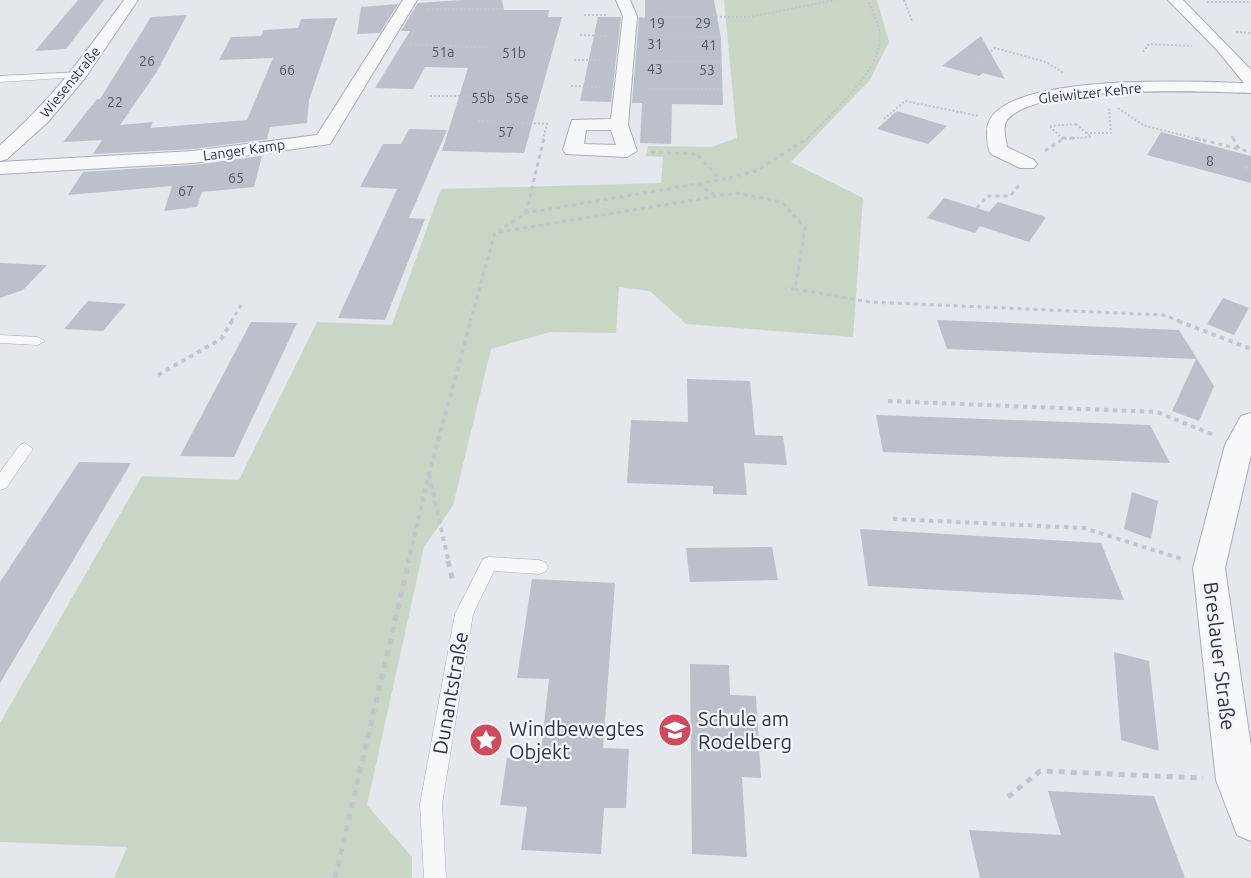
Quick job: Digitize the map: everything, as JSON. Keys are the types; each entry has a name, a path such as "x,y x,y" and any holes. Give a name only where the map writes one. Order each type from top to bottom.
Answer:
{"street":[{"name":"Wiesenstraße","path":"0,155 42,118 79,74 131,0"},
{"path":"619,125 578,124 573,150 627,151 619,125 630,16 623,0"},
{"path":"1175,1 1223,47 1251,80"},
{"name":"Langer Kamp","path":"0,168 193,157 323,140 405,7"},
{"name":"Gleiwitzer Kehre","path":"998,119 1011,108 1036,97 1176,86 1251,88"},
{"path":"998,119 996,133 998,150 1027,164"},
{"name":"Breslauer Straße","path":"1245,434 1209,568 1236,780 1251,821"}],"lane":[{"path":"0,79 79,74"},
{"path":"0,339 38,341"},
{"path":"0,484 25,449"},
{"name":"Dunantstraße","path":"435,878 432,804 464,614 489,564 539,567"}],"path":[{"path":"630,16 749,17 836,0"},
{"path":"335,878 429,473 495,233 526,213 720,180 756,171 803,143 862,80 876,56 880,36 868,0"},
{"path":"904,0 912,21"},
{"path":"1175,1 1251,2"},
{"path":"405,7 504,9"},
{"path":"628,36 720,37"},
{"path":"385,39 405,44 498,48"},
{"path":"1143,52 1149,44 1223,47"},
{"path":"978,61 995,48 1046,62 1143,125 1251,152"},
{"path":"574,60 721,62"},
{"path":"571,86 722,90"},
{"path":"430,96 534,96"},
{"path":"884,119 905,101 998,119"},
{"path":"1086,133 1091,137 1063,139 1049,126 1076,124 1086,133 1112,133 1109,102"},
{"path":"478,121 547,124 526,213"},
{"path":"1232,136 1239,149"},
{"path":"627,151 696,154 720,180"},
{"path":"977,208 987,196 1010,196 1025,178 1027,164"},
{"path":"1244,167 1251,169"},
{"path":"697,183 716,196"},
{"path":"495,233 737,193 782,202 805,228 795,289"},
{"path":"785,289 870,302 1163,315 1251,349"},
{"path":"158,375 221,339 241,305"},
{"path":"888,401 1157,412 1245,434"},
{"path":"429,473 457,600 464,614"},
{"path":"893,519 1084,528 1209,568"},
{"path":"1008,796 1040,771 1236,780"}],"green space":[{"path":"724,0 877,0 889,42 870,80 791,162 863,198 853,337 686,324 650,291 619,287 616,333 550,332 491,349 453,506 424,547 367,805 412,857 412,878 114,878 127,847 0,842 0,723 142,476 239,480 317,322 392,325 441,189 661,183 663,157 646,156 648,146 711,147 737,138"}],"building":[{"path":"78,0 104,0 66,49 35,51"},
{"path":"502,0 504,10 549,10 548,17 562,17 524,153 442,151 468,68 425,67 413,89 375,88 410,31 401,31 418,3"},
{"path":"645,0 714,0 721,39 723,105 672,104 671,144 640,143 642,103 632,103 639,17 645,18"},
{"path":"398,4 380,33 357,34 361,7"},
{"path":"187,15 156,73 120,125 153,122 150,128 247,120 273,58 219,60 231,37 261,36 264,30 298,28 301,19 337,18 309,100 307,123 270,127 267,139 193,149 93,154 102,140 63,142 97,99 100,99 151,17"},
{"path":"598,17 621,17 611,102 580,101"},
{"path":"981,36 1005,79 983,73 979,76 942,66"},
{"path":"897,111 947,126 928,144 877,129"},
{"path":"409,129 447,130 409,218 425,219 385,320 338,318 397,189 360,187 383,144 401,144"},
{"path":"1161,132 1251,156 1251,183 1147,155"},
{"path":"262,156 254,187 202,192 197,207 164,211 172,186 68,195 83,172 193,165"},
{"path":"944,198 989,212 998,202 1046,217 1029,242 980,226 975,233 927,218"},
{"path":"0,263 47,265 23,290 0,298"},
{"path":"1223,298 1249,308 1234,335 1207,324"},
{"path":"88,301 126,304 103,331 64,329"},
{"path":"937,320 1179,330 1214,386 1199,421 1172,411 1196,359 947,349"},
{"path":"251,322 297,323 234,457 180,456"},
{"path":"687,379 750,381 755,435 783,436 787,465 744,463 747,495 713,494 713,486 627,483 631,420 688,422"},
{"path":"876,415 1150,425 1170,463 883,452"},
{"path":"79,462 131,463 0,683 0,582"},
{"path":"1132,492 1158,501 1151,539 1124,529"},
{"path":"860,529 1101,543 1124,600 868,586"},
{"path":"772,547 778,580 690,582 686,548"},
{"path":"532,579 615,583 603,748 629,749 626,808 604,808 601,854 521,850 527,807 500,805 507,758 540,760 549,679 517,678"},
{"path":"1114,652 1149,661 1159,751 1121,740"},
{"path":"690,664 729,665 730,695 756,696 761,778 742,777 747,857 692,854"},
{"path":"1048,791 1154,796 1185,878 980,878 969,830 1061,835"}],"place":[{"name":"Schule am Rodelberg","path":"675,730"},
{"name":"Windbewegtes Objekt","path":"486,740"}]}
